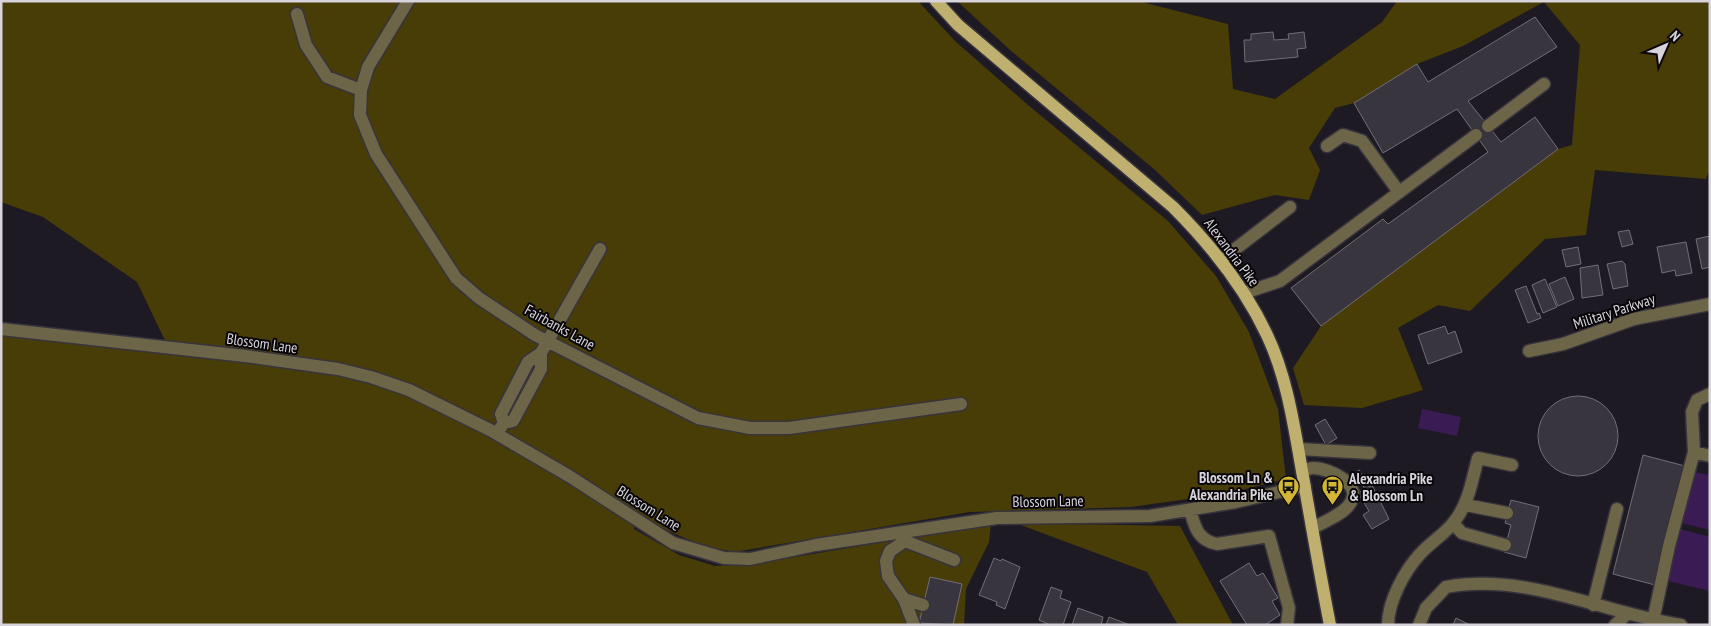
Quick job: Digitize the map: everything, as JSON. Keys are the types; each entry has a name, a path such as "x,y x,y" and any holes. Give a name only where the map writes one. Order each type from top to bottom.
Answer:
{"main road":[{"name":"Alexandria Pike","path":"936,1 958,25 1173,206 1204,237 1244,293 1268,336 1288,396 1330,625"}],"street":[{"name":"Fairbanks Lane","path":"408,1 368,67 361,90 360,115 376,154 456,278 478,298 548,341 698,418 750,428 789,428 961,404"},
{"path":"297,14 306,45 327,77 361,90"},
{"path":"1488,126 1544,84"},
{"path":"1327,146 1343,135 1362,141 1399,192"},
{"path":"1244,293 1280,281 1476,135"},
{"path":"1221,260 1290,207"},
{"path":"496,434 504,423 512,421 541,369 541,353 600,249"},
{"name":"Military Parkway","path":"1529,350 1563,344 1634,319 1710,304"},
{"name":"Blossom Lane","path":"1,329 338,369 371,377 409,390 496,434 564,474 673,543 704,554 724,558 750,558 904,536 996,518 1150,516 1236,502 1305,486"},
{"path":"1653,621 1665,564 1694,452 1692,412 1697,400 1710,394"},
{"path":"1299,449 1370,453"},
{"path":"1694,452 1710,456"},
{"path":"1388,625 1394,598 1404,575 1420,554 1453,523 1466,505 1478,458 1512,465"},
{"path":"1302,471 1314,468 1339,475 1353,491 1353,497 1349,506 1313,528"},
{"path":"1466,505 1507,513"},
{"path":"1593,605 1617,508"},
{"path":"1190,510 1196,532 1209,542 1217,544 1269,536 1289,608 1287,625"},
{"path":"1453,523 1462,533 1506,545"},
{"path":"914,625 904,599 888,576 886,561 890,551 904,536 954,560"},
{"path":"1419,625 1426,608 1446,587 1495,583 1560,594 1635,619 1681,625"},
{"path":"904,599 923,605"},
{"path":"1615,625 1635,619"}],"shaded area":[{"path":"1,1 918,1 955,41 1028,105 1168,221 1216,276 1249,332 1278,409 1286,479 1224,494 1131,507 970,512 734,552 704,546 668,531 635,511 634,529 679,555 715,566 759,563 991,524 989,542 966,589 964,625 1,625 1,336 171,353 137,282 43,217 1,202"},
{"path":"957,1 1138,1 1228,24 1233,89 1275,99 1382,22 1397,1 1710,1 1710,168 1706,179 1595,170 1586,235 1545,239 1470,311 1438,305 1398,328 1423,390 1362,408 1304,405 1293,368 1321,326 1558,149 1572,145 1580,45 1544,2 1463,46 1417,64 1354,103 1335,108 1309,148 1320,170 1309,200 1275,195 1202,215 1154,169 1010,50"},
{"path":"1422,409 1461,417 1457,436 1418,428"},
{"path":"1694,472 1710,475 1710,530 1682,523"},
{"path":"1015,523 1180,526 1233,625 1178,625 1147,572"},
{"path":"1680,529 1710,537 1710,591 1668,581"}],"building":[{"path":"1535,17 1557,47 1468,101 1501,142 1535,117 1558,149 1321,326 1291,288 1383,219 1388,224 1488,152 1457,109 1383,153 1354,103 1417,64 1428,82"},
{"path":"1273,32 1274,40 1289,39 1288,34 1304,32 1306,48 1297,49 1298,57 1245,62 1244,40 1251,40 1251,34"},
{"path":"1629,230 1633,244 1622,247 1618,232"},
{"path":"1710,236 1710,267 1702,269 1696,239"},
{"path":"1686,242 1692,273 1676,276 1675,270 1662,273 1657,247"},
{"path":"1578,247 1581,264 1566,267 1562,250"},
{"path":"1622,261 1625,264 1628,286 1613,289 1607,264"},
{"path":"1598,265 1603,295 1582,298 1580,268"},
{"path":"1565,277 1574,299 1558,306 1549,284"},
{"path":"1545,279 1557,307 1543,313 1532,285"},
{"path":"1526,286 1537,314 1539,313 1541,318 1528,323 1515,290"},
{"path":"1445,326 1448,334 1455,331 1462,352 1428,364 1418,335"},
{"path":"1570,396 1586,396 1607,407 1618,428 1618,444 1607,465 1586,476 1570,476 1556,470 1544,458 1538,444 1538,428 1544,414 1556,402"},
{"path":"1325,419 1337,438 1326,445 1315,425"},
{"path":"1643,455 1685,466 1655,585 1613,574"},
{"path":"1359,470 1369,487 1372,485 1389,519 1372,529 1363,515 1369,511 1358,493 1365,489 1355,473"},
{"path":"1511,500 1539,507 1526,558 1504,552 1511,525 1505,523"},
{"path":"994,558 1001,561 1002,559 1020,567 1005,609 996,605 997,602 979,595"},
{"path":"1249,563 1257,576 1263,573 1278,598 1272,601 1280,615 1265,625 1247,625 1220,581"},
{"path":"930,577 962,584 953,625 919,623"},
{"path":"1051,587 1062,591 1060,598 1071,602 1063,625 1050,625 1039,620"},
{"path":"1078,608 1103,617 1101,625 1072,625"},
{"path":"1109,617 1130,625 1106,625"},
{"path":"1456,618 1470,625 1453,625"}],"place":[{"name":"Blossom Ln & Alexandria Pike","path":"1289,505"},
{"name":"Alexandria Pike & Blossom Ln","path":"1333,506"}]}
